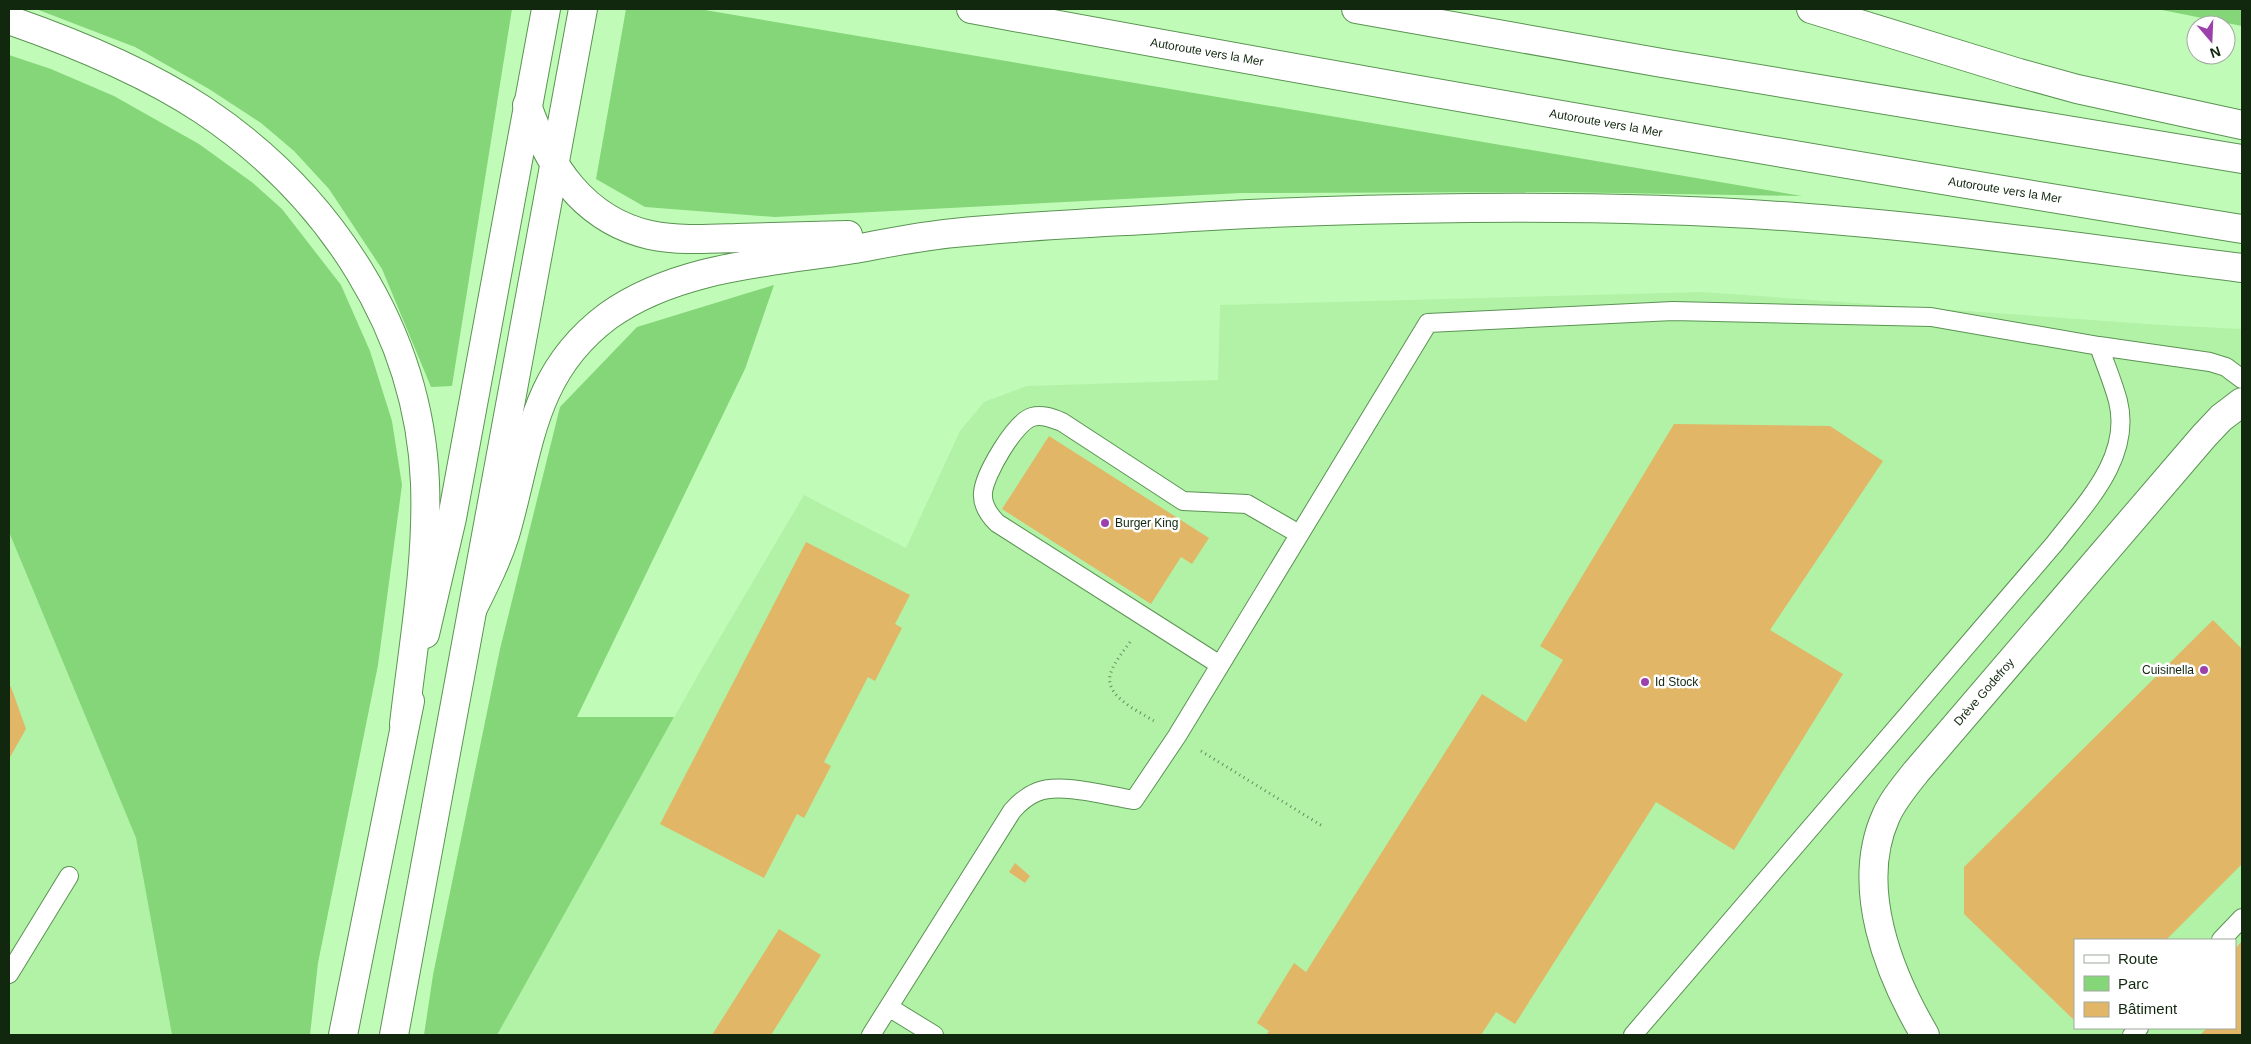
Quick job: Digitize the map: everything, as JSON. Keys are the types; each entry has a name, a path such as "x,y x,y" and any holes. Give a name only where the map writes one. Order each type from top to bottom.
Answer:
{"main road":[{"path":"394,1035 583,9"},
{"name":"Autoroute vers la Mer","path":"972,9 1323,74 1703,140 2242,229"},
{"path":"1356,9 1691,68 2242,159"},
{"path":"1811,9 2029,76 2242,125"},
{"path":"9,20 57,38 121,66 202,109 281,172 307,200 350,255 370,287 386,320 418,416 425,482 424,550 404,724"},
{"path":"344,1035 404,724 452,518 543,21"},
{"path":"527,105 539,138 554,165 571,187 593,208 622,224 650,235 703,239 950,233 1303,210 1617,208 1813,218 2015,239 2242,268"},
{"path":"473,608 490,573 505,534 530,433 540,401 551,378 568,356 588,333 608,317 650,293 700,275 950,233"},
{"name":"Drève Godefroy","path":"1926,1035 1890,967 1878,920 1874,867 1879,839 1886,816 1916,772 2191,451 2221,418 2242,402"}],"lane":[{"path":"871,1035 890,1008 1012,811 1019,803 1038,792 1061,789 1134,800 1220,665 1428,323 1674,311 1930,317 2099,346 2210,362 2226,367 2242,379"},
{"path":"1633,1035 2055,543 2094,493 2112,462 2118,443 2120,422 2118,402 2099,346"},
{"path":"1220,665 997,523 983,500 985,482 1015,429 1023,421 1033,416 1045,416 1062,422 1183,502 1247,504 1299,534"},
{"path":"9,974 69,876"},
{"path":"2222,939 2242,918"},
{"path":"890,1008 934,1035"}],"shaded area":[{"path":"1702,292 2242,329 2242,1035 497,1035 532,969 702,668 804,495 906,548 960,431 984,402 1027,386 1218,380 1220,305"},
{"path":"9,532 136,838 172,1035 9,1035"}],"green space":[{"path":"36,9 512,9 452,386 431,387 382,269 329,189 294,151 261,123 209,89 135,47"},
{"path":"626,9 699,9 1802,196 1555,192 1241,193 775,217 645,207 596,179"},
{"path":"2157,9 2242,9 2242,26 2236,25 2236,15 2187,15"},
{"path":"9,55 51,69 114,96 199,144 253,183 282,209 341,285 370,351 392,421 402,485 378,665 318,963 310,1035 172,1035 136,838 9,532"},
{"path":"774,285 745,369 577,717 674,717 497,1035 424,1035 433,975 500,649 560,407 637,327"}],"building":[{"path":"1674,424 1830,426 1883,461 1770,630 1843,674 1734,850 1656,802 1515,1024 1496,1012 1481,1035 1266,1035 1269,1031 1257,1023 1294,963 1306,972 1482,694 1526,722 1563,660 1540,646"},
{"name":"Burger King","path":"1049,436 1209,538 1192,564 1181,557 1151,604 1002,509"},
{"path":"806,542 910,595 895,624 902,628 875,681 868,677 824,762 831,766 804,818 797,814 764,878 660,824"},
{"path":"2213,620 2242,649 2242,864 2167,939 2074,939 2074,1020 1964,914 1964,867"},
{"path":"9,685 26,729 9,759"},
{"path":"1015,863 1030,876 1025,883 1009,872"},
{"path":"779,929 821,955 771,1035 712,1035"},
{"path":"2242,941 2242,1035 2200,1035 2206,1029 2236,1029 2236,948"}],"place":[{"name":"Burger King","path":"1105,523"},
{"name":"Cuisinella","path":"2204,670"},
{"name":"Id Stock","path":"1645,682"}]}
